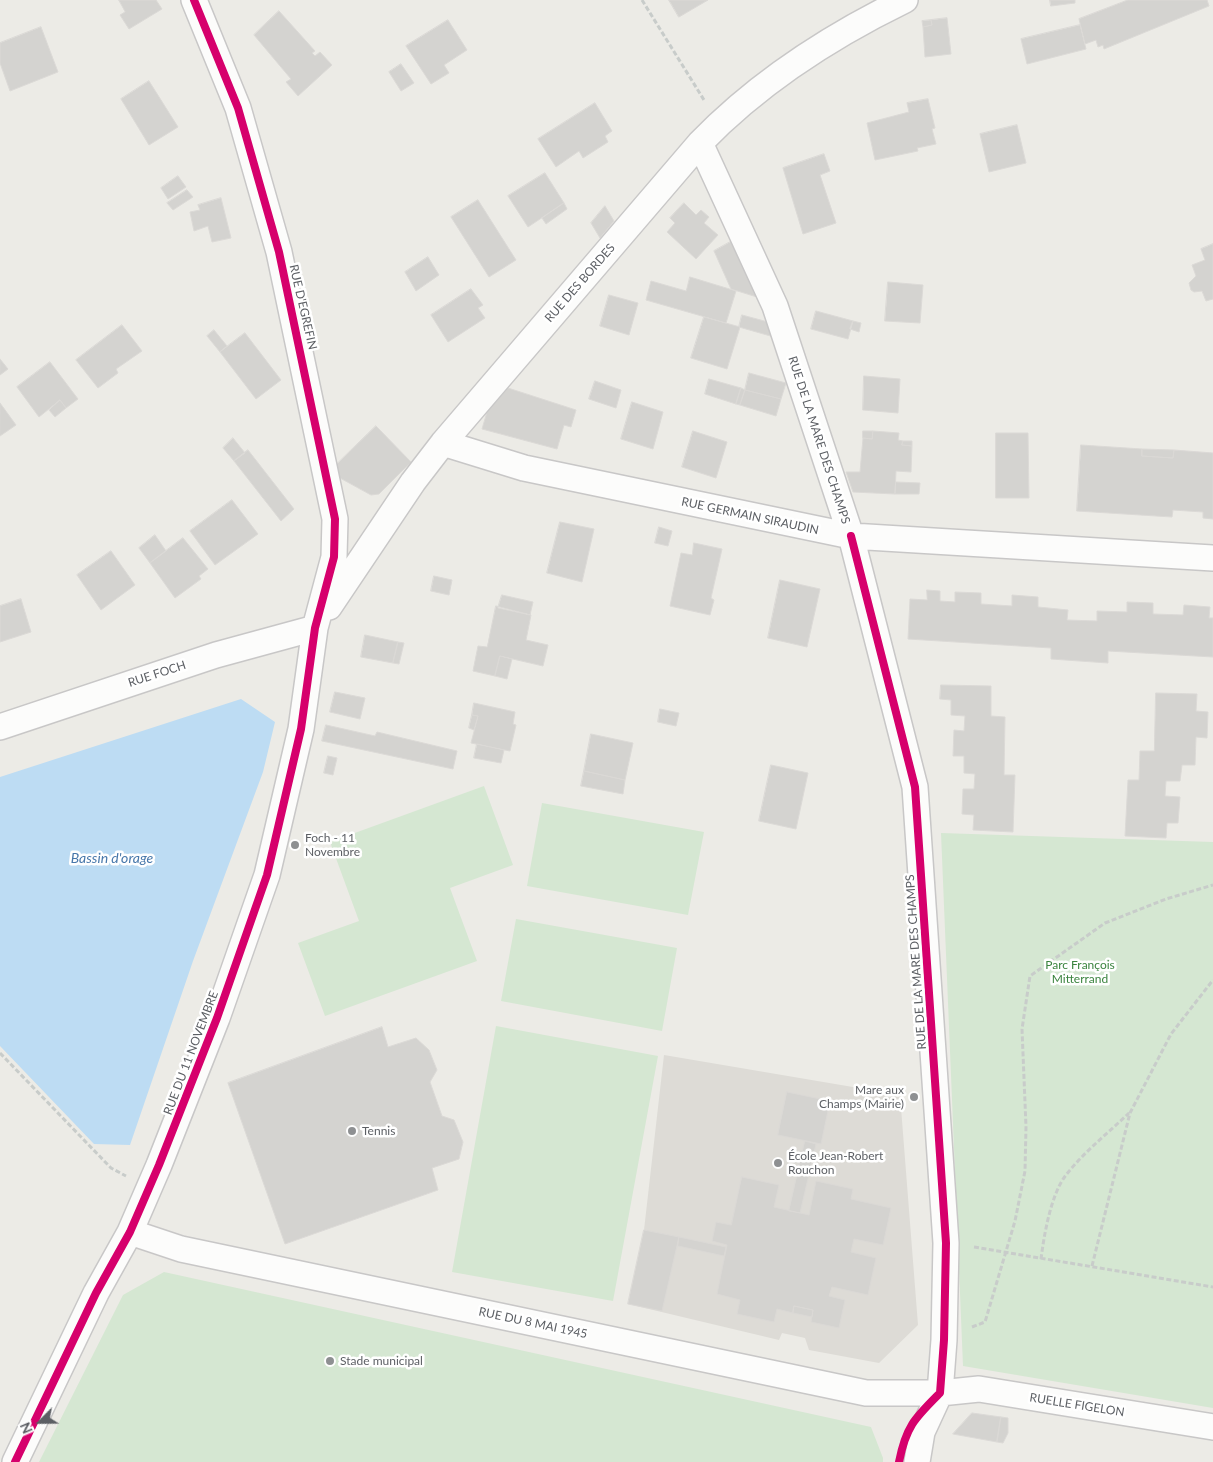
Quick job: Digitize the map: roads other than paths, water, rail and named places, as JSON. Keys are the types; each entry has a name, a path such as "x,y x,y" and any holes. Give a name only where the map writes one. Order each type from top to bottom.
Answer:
{"street":[{"name":"RUE D'EGREFIN","path":"194,0 238,108 279,252 335,519 334,557 315,628"},
{"name":"RUE DES BORDES","path":"315,628 361,557 413,482 443,443 700,143 719,123 822,45 855,24 905,0"},
{"name":"RUE DE LA MARE DES CHAMPS","path":"700,143 775,306 851,536 915,787 946,1243 944,1340 940,1393 922,1432 917,1462"},
{"name":"RUE GERMAIN SIRAUDIN","path":"443,443 524,468 851,536 1213,558"},
{"name":"RUE FOCH","path":"0,726 216,655 315,628"},
{"name":"RUE DU 11 NOVEMBRE","path":"15,1462 96,1293 130,1232 218,1018 267,875 301,729 315,628"},
{"name":"RUE DU 8 MAI 1945","path":"130,1232 181,1249 857,1391 940,1393"},
{"name":"RUELLE FIGELON","path":"940,1393 978,1389 1213,1427"}],"water":[{"name":"Bassin d'orage","path":"241,699 275,722 263,772 193,961 130,1145 94,1144 0,1046 0,777"}],"place":[{"name":"Foch - 11 Novembre","path":"295,845"},
{"name":"Mare aux Champs (Mairie)","path":"914,1097"},
{"name":"Tennis","path":"352,1131"},
{"name":"École Jean-Robert Rouchon","path":"778,1163"},
{"name":"Stade municipal","path":"330,1361"}],"park label":[{"name":"Parc François Mitterrand","path":"1080,972"}]}
